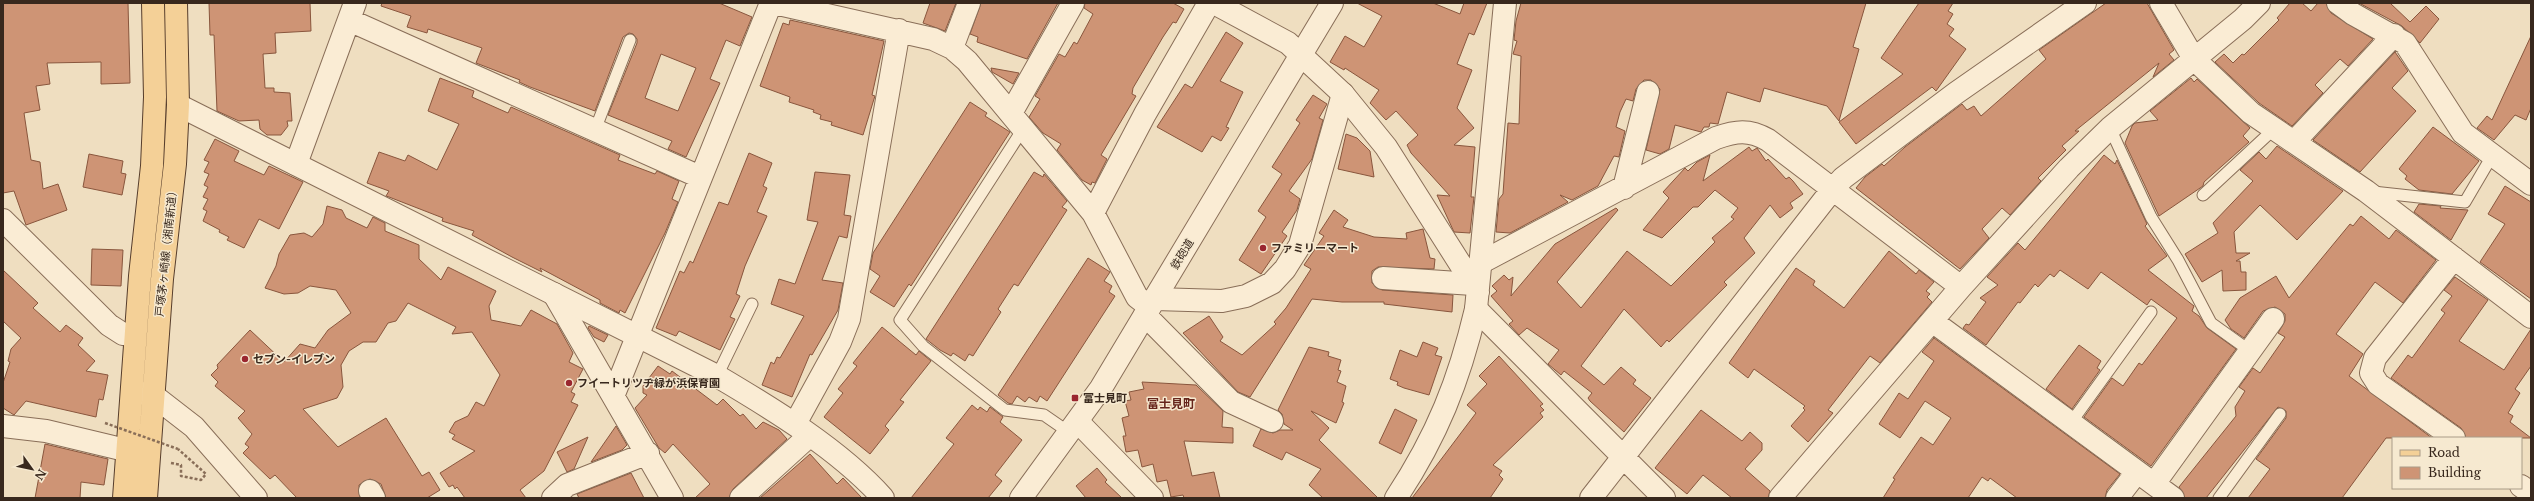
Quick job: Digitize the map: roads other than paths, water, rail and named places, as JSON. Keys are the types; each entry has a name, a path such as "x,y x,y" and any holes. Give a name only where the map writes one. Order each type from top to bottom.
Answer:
{"main road":[{"name":"戸塚茅ヶ崎線（湘南新道）","path":"124,498 133,391 135,335 152,166 155,97 153,3"},
{"name":"戸塚茅ヶ崎線（湘南新道）","path":"146,498 151,452 162,279 175,164 178,105 176,3"}],"street":[{"path":"614,394 771,3"},
{"path":"774,3 899,30 933,39 952,48 967,61 1093,213 1137,297 1150,307 1231,402 1272,421"},
{"path":"952,48 968,3"},
{"path":"1017,121 1074,3"},
{"path":"1093,213 1145,114 1209,3"},
{"path":"1214,3 1288,43 1343,94 1386,147 1476,295 1623,459 1664,498"},
{"name":"鉄砲道","path":"1021,498 1074,427 1150,307 1332,3"},
{"path":"1396,498 1422,458 1449,401 1465,355 1482,262 1505,3"},
{"path":"1591,498 1832,190 1843,178 1956,93 2084,3"},
{"path":"2161,3 2194,59 2221,87 2274,129 2366,191 2531,317"},
{"path":"1780,498 1961,287 2069,168 2110,128 2243,19 2259,3"},
{"path":"2338,3 2353,14 2394,35 2405,43 2463,133 2531,184"},
{"path":"296,164 352,12 595,130 700,177"},
{"path":"741,498 802,430 849,319 899,30"},
{"path":"2294,142 2394,35"},
{"path":"1624,188 1648,92"},
{"path":"1150,307 1222,301 1246,296 1272,283 1285,269 1300,245 1343,94"},
{"path":"178,105 717,376 802,430 878,496"},
{"path":"1482,262 1716,138 1736,131 1755,133 1768,140 1961,287"},
{"path":"3,220 109,325 124,334 135,335"},
{"path":"2453,437 2378,384 2371,373 2375,358 2454,258"},
{"path":"1383,278 1476,295"},
{"path":"554,294 614,394 672,498"},
{"path":"2117,498 2145,478 2250,350 2273,319"},
{"path":"1932,321 2070,424 2173,498"},
{"path":"133,391 154,396 194,427 256,498"},
{"path":"3,426 46,431 128,449 151,452"},
{"path":"1074,427 1152,498"},
{"path":"553,498 568,485 648,453"},
{"path":"2522,487 2531,493"}],"lane":[{"path":"595,130 630,40"},
{"path":"1017,121 900,320 924,346 1005,410 1044,415 1074,427"},
{"path":"2110,128 2151,217 2178,260 2210,323 2250,350"},
{"path":"2203,195 2274,129"},
{"path":"2366,191 2465,202 2492,156"},
{"path":"717,376 752,304"},
{"path":"2070,424 2152,312"},
{"path":"2219,498 2280,414"}],"place":[{"name":"ファミリーマート","path":"1263,248"},
{"name":"セブン-イレブン","path":"245,359"},
{"name":"フイートリツヂ緑が浜保育園","path":"569,383"},
{"name":"富士見町","path":"1075,398"}],"district":[{"name":"富士見町","path":"1171,403"}]}
